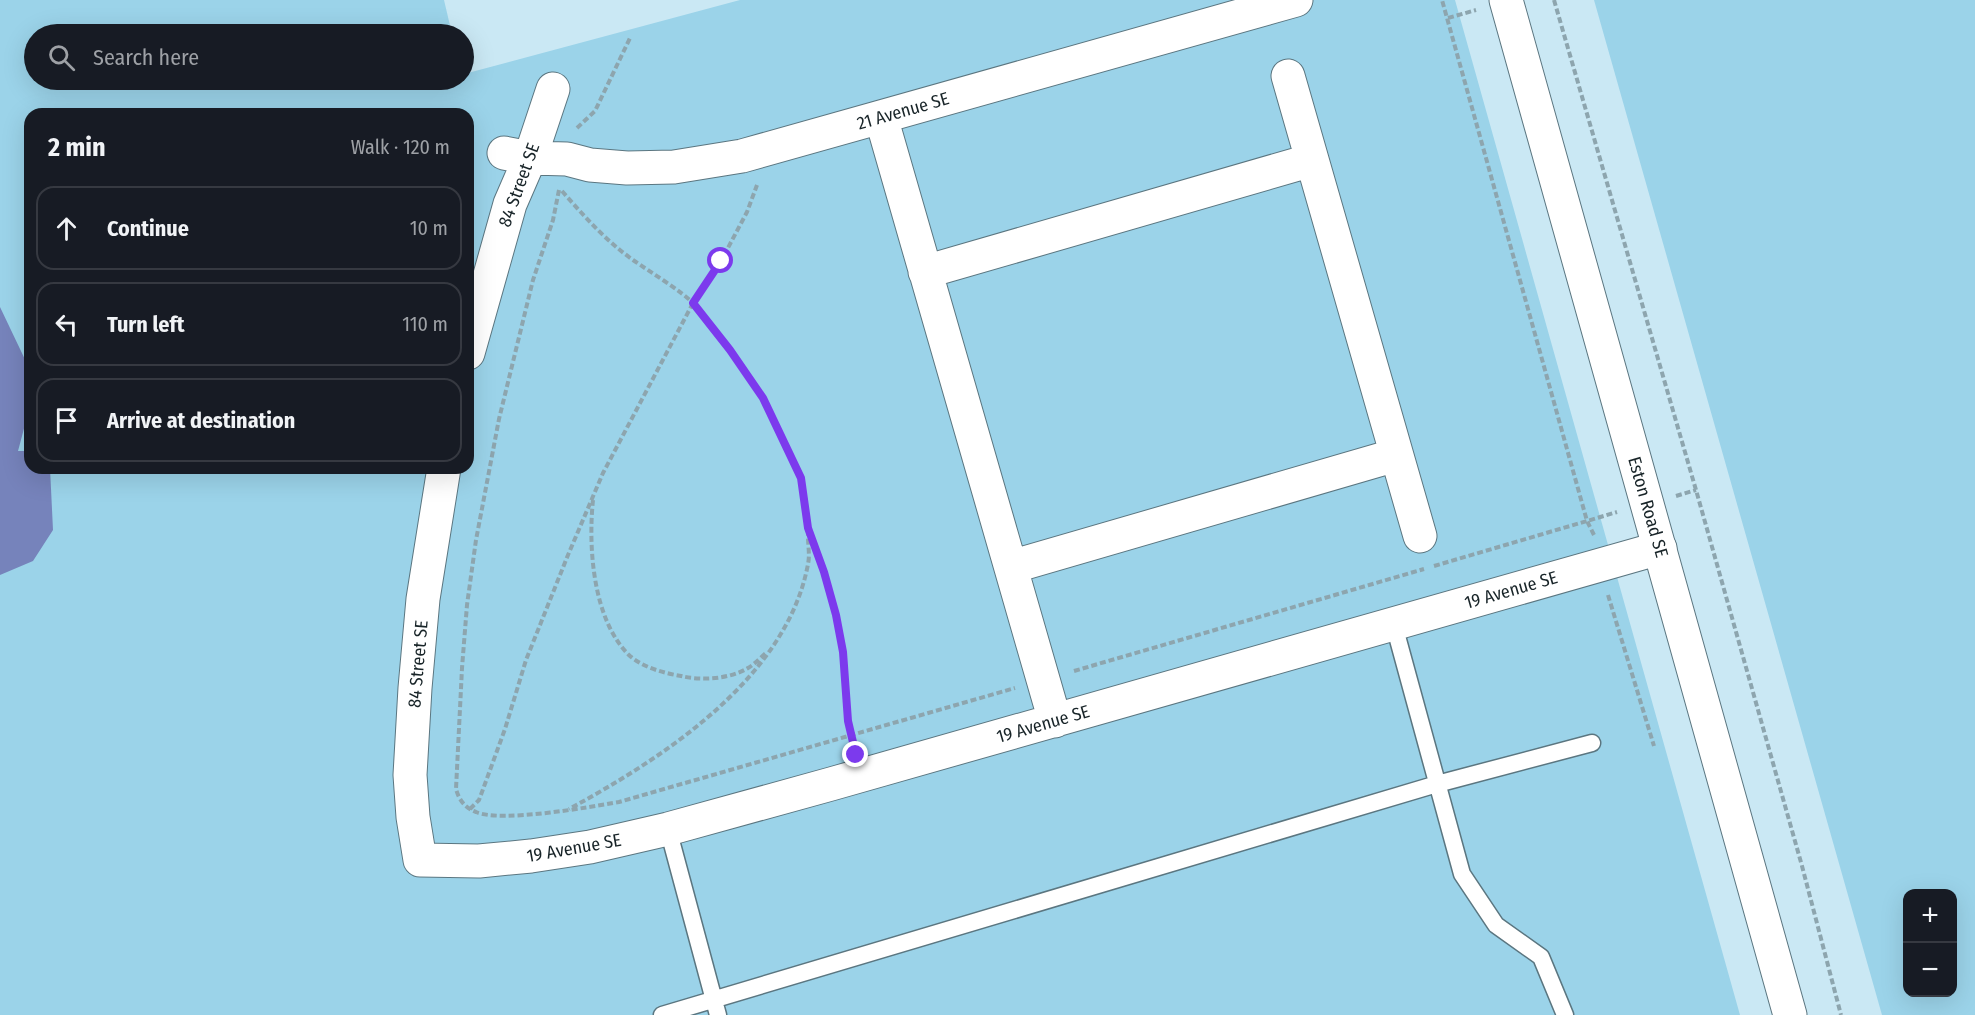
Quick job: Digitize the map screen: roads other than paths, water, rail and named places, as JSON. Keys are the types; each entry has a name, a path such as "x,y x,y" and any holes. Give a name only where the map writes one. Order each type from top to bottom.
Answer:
{"street":[{"name":"21 Avenue SE","path":"517,155 567,159 590,165 627,168 674,167 742,156 1296,0"},
{"name":"Eston Road SE","path":"1506,0 1790,1015"},
{"path":"1288,76 1420,536"},
{"name":"84 Street SE","path":"474,331 510,204 517,155 553,88"},
{"path":"881,117 1055,721"},
{"path":"925,272 1312,160"},
{"path":"1011,567 1396,455"},
{"name":"84 Street SE","path":"420,860 413,817 410,775 415,688 423,599 443,474"},
{"name":"19 Avenue SE","path":"420,860 479,861 531,856 590,847 668,829 1660,548"}],"lane":[{"path":"1394,625 1461,874 1496,925 1541,957 1565,1015"},
{"path":"662,1015 716,1007 1437,784 1592,743"},
{"path":"668,829 716,1007"}]}
